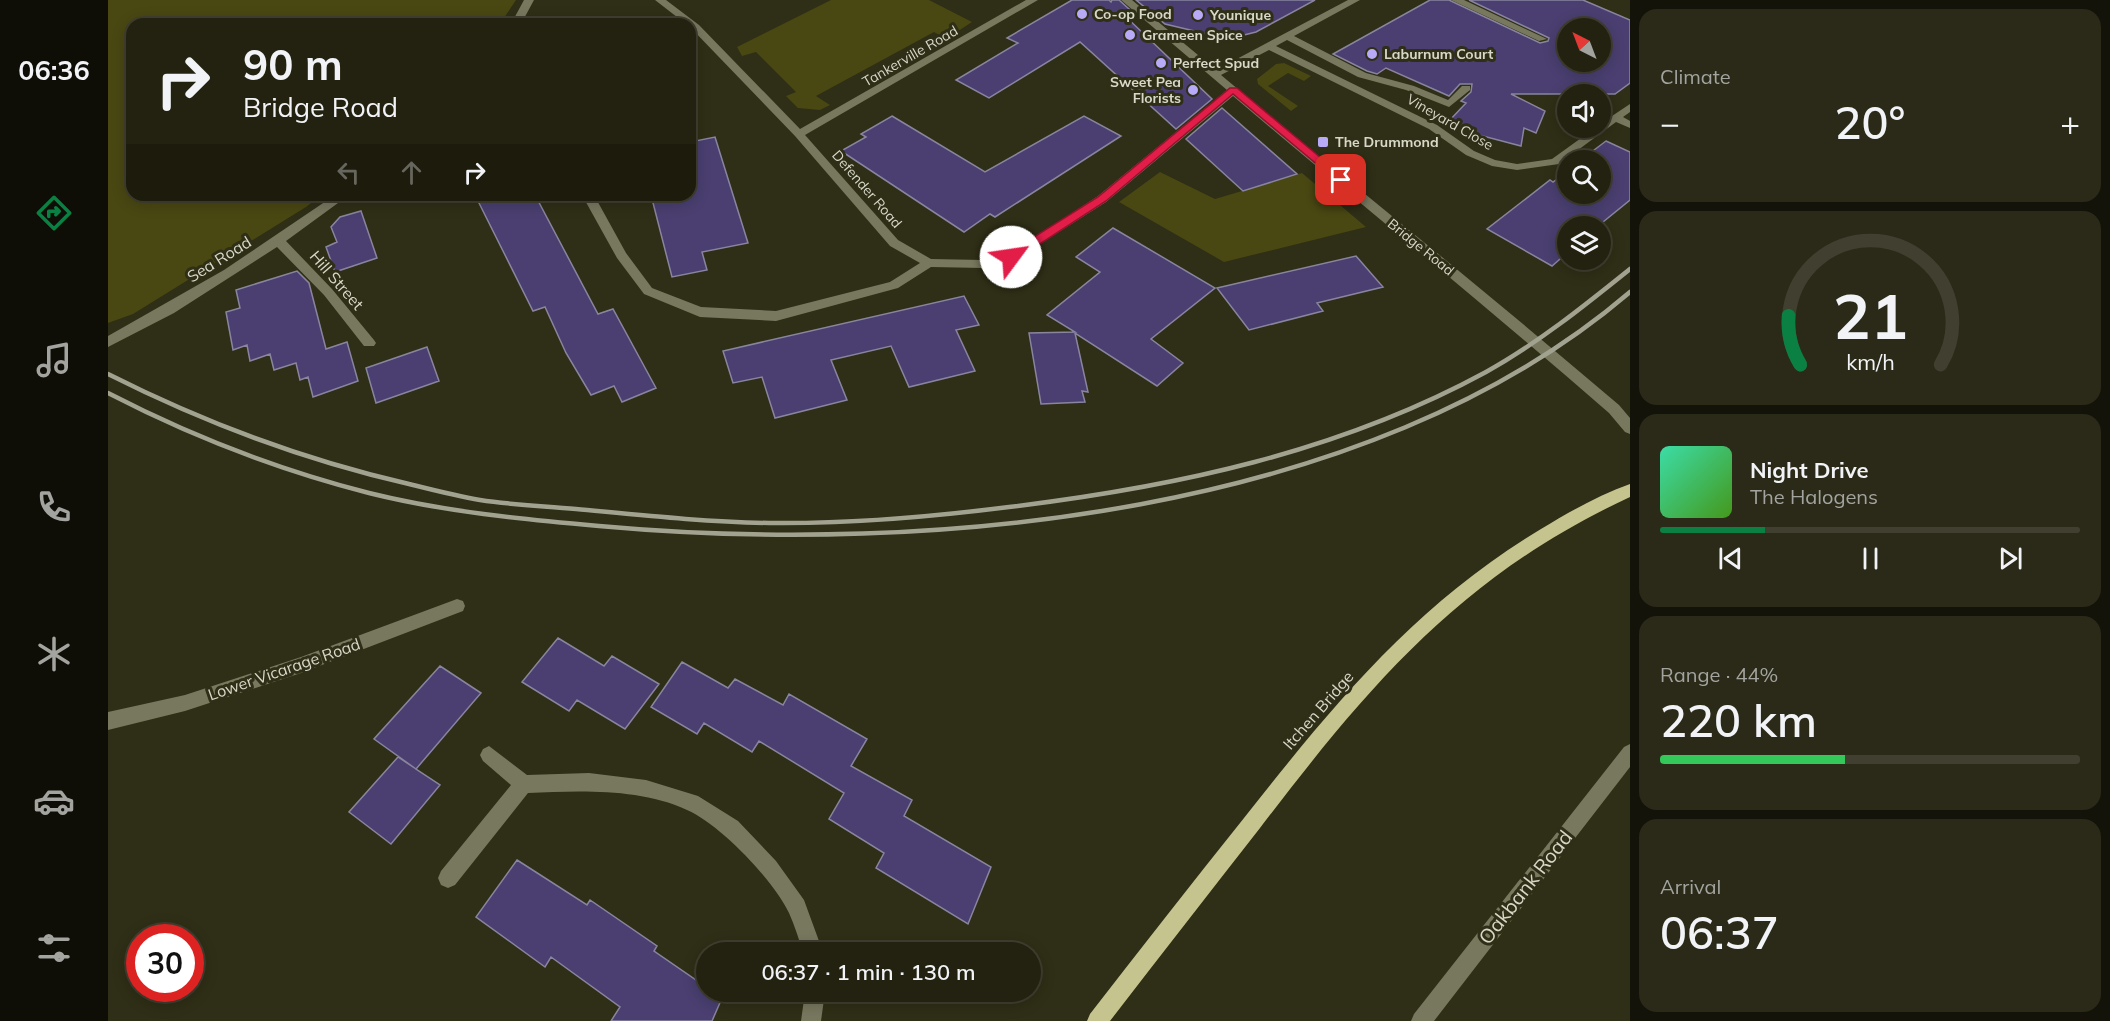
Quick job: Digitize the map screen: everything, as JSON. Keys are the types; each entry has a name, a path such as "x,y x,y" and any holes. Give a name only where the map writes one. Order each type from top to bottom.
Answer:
{"main road":[{"name":"Itchen Bridge","path":"1097,1021 1293,769 1351,699 1439,610 1498,566 1558,527 1624,493"}],"street":[{"path":"519,18 529,0"},
{"name":"Defender Road","path":"660,0 684,18"},
{"name":"Tankerville Road","path":"799,134 1033,0"},
{"name":"Bridge Road","path":"1126,0 1392,224 1486,299 1614,409 1630,428"},
{"path":"1216,74 1355,0"},
{"path":"1456,0 1542,39"},
{"name":"Defender Road","path":"696,27 799,134 894,243 929,263 983,264 1011,257 1024,250 1102,199 1233,90"},
{"path":"1287,36 1362,75 1410,88 1449,104"},
{"name":"Vineyard Close","path":"1269,46 1433,127 1470,153 1492,163 1517,167 1555,162 1630,107"},
{"path":"1440,113 1466,88"},
{"path":"1616,118 1630,124"},
{"name":"Sea Road","path":"108,342 160,315 279,241 335,201"},
{"path":"591,201 621,255 648,291 700,312 776,316 894,285 929,263"},
{"name":"Hill Street","path":"279,241 328,292 369,343"},
{"name":"Lower Vicarage Road","path":"108,721 185,703 301,665 457,606"},
{"name":"Oakbank Road","path":"1421,1021 1630,753"},
{"path":"489,755 524,784 589,782 646,789 692,802 731,828 769,868 797,907 809,942"},
{"path":"448,878 524,784"},
{"path":"811,1021 814,1002"}],"shaded area":[{"path":"108,0 516,0 504,18 126,18 126,201 314,201 133,314 108,323"},
{"path":"831,0 929,0 972,22 946,39 934,32 816,96 830,105 820,110 798,108 786,96 796,92 756,52 742,56 737,47"},
{"path":"1284,63 1311,76 1304,81 1288,73 1268,86 1298,106 1291,111 1258,84 1257,79 1276,64"},
{"path":"1160,172 1215,199 1302,173 1366,227 1224,262 1119,202"}],"building":[{"path":"1072,0 1109,0 1111,2 1119,0 1139,18 1124,15 1212,99 1176,129 1080,42 989,98 956,80 1018,43 1007,38"},
{"path":"1136,0 1315,0 1256,32 1228,39 1165,24"},
{"path":"1430,0 1449,0 1540,43 1548,41 1549,38 1469,0 1583,0 1630,20 1630,83 1615,94 1611,94 1611,84 1557,84 1557,94 1511,94 1545,111 1536,133 1524,128 1521,146 1475,134 1449,121 1466,103 1461,101 1471,92 1472,84 1460,84 1449,96 1386,68 1377,74 1333,54"},
{"path":"1222,108 1297,174 1243,191 1186,139"},
{"path":"892,116 985,172 1084,116 1121,136 995,217 990,214 964,232 841,151 866,137 861,134"},
{"path":"715,137 748,243 702,252 707,270 672,277 653,201 696,201 696,141"},
{"path":"1606,141 1630,152 1630,200 1610,216 1557,216 1557,262 1552,266 1487,229 1550,180 1553,182 1557,179 1557,204 1611,204 1611,150 1594,150"},
{"path":"478,201 538,201 598,314 613,309 656,388 622,402 614,386 591,395 566,353 545,307 533,311"},
{"path":"361,211 377,258 335,272 326,247 337,242 331,227 340,217"},
{"path":"1113,228 1215,288 1151,339 1183,363 1157,386 1075,333 1088,392 1082,391 1085,402 1041,404 1029,333 1075,332 1047,315 1100,272 1076,257"},
{"path":"1356,256 1383,287 1317,303 1323,311 1249,330 1217,288"},
{"path":"297,271 309,283 326,349 347,342 358,381 313,397 308,377 300,380 296,363 274,370 270,354 250,361 247,345 233,350 226,312 240,308 236,290"},
{"path":"964,296 979,325 956,330 975,371 909,387 891,346 831,360 847,400 775,418 762,377 733,383 723,351"},
{"path":"427,347 439,381 376,403 366,368"},
{"path":"558,638 604,666 612,656 659,684 625,729 577,700 569,711 522,682"},
{"path":"682,662 728,688 735,679 783,705 789,694 867,739 851,766 912,800 904,816 991,867 968,924 876,868 884,853 829,819 844,793 759,741 752,752 704,723 697,734 651,707"},
{"path":"440,666 481,693 416,769 374,739"},
{"path":"398,757 440,785 391,844 349,812"},
{"path":"517,860 587,905 590,900 657,946 654,951 696,980 696,1002 720,1002 712,1021 611,1021 620,1007 551,957 545,967 476,917"}],"railway":[{"path":"108,374 218,424 293,452 444,493 492,502 720,521 799,523 889,519 1009,507 1133,489 1194,477 1314,445 1430,400 1486,372 1542,336 1630,269"},
{"path":"108,393 171,424 269,463 335,484 398,500 455,510 599,526 728,534 863,534 1002,524 1141,504 1276,472 1405,427 1524,368 1630,292"}],"place":[{"name":"Co-op Food","path":"1082,14"},
{"name":"Younique","path":"1198,15"},
{"name":"Grameen Spice","path":"1130,35"},
{"name":"Laburnum Court","path":"1372,54"},
{"name":"Perfect Spud","path":"1161,63"},
{"name":"Sweet Pea Florists","path":"1193,90"},
{"name":"The Drummond","path":"1323,142"}],"route":[{"path":"1011,257 1102,199 1233,90 1341,180"}]}
